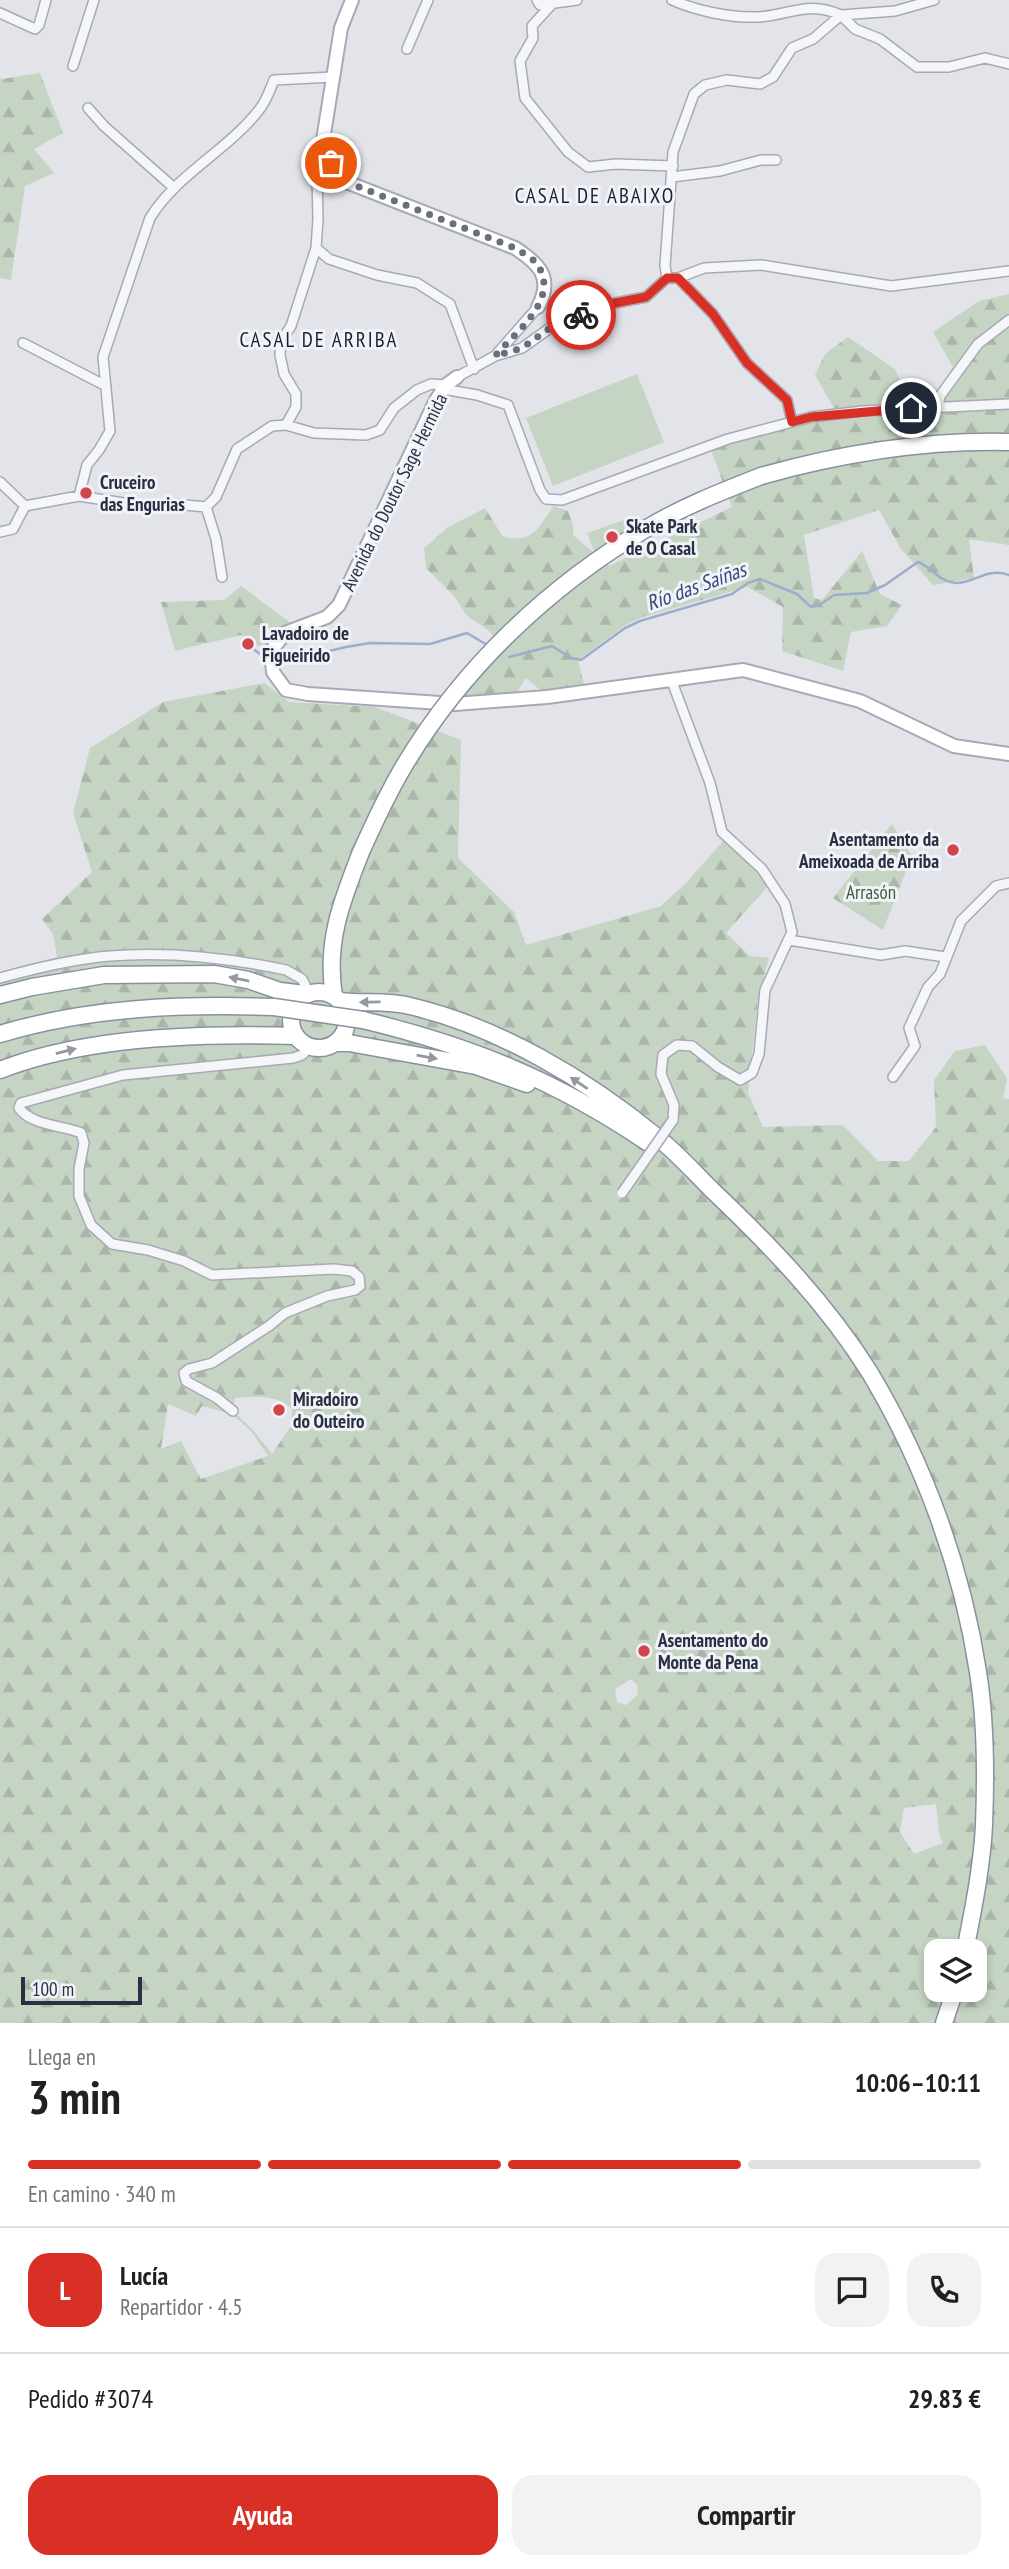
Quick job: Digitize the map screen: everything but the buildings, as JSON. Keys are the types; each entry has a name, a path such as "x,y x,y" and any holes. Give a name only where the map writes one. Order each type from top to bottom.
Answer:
{"highway":[{"path":"335,1043 341,1038 347,1023 345,1008 337,998 330,961 336,919 361,852 393,786 427,731 459,688 513,629 578,573 651,526 685,508 761,476 881,449 936,443 1009,442"},
{"path":"295,1036 290,1017 298,1000 311,993 330,961"},
{"path":"0,996 32,987 104,975 214,974 247,980 280,991 409,1005 476,1026 542,1058 659,1139 768,1243 869,1371 900,1427 934,1505 959,1585 978,1672 985,1754 984,1828 967,1939"},
{"path":"0,1034 76,1016 136,1007 274,1007 363,1020 426,1035 494,1059 563,1090 607,1115 709,1186"},
{"path":"0,1070 14,1064 97,1044 158,1038 295,1036 311,1047 349,1043 476,1066 545,1091 651,1145"},
{"path":"944,2023 951,2002"}],"street":[{"path":"0,13 35,29 39,25 46,0"},
{"path":"73,66 94,0"},
{"path":"286,425 296,407 296,394 284,374 280,355 281,341 291,326 316,248 317,178 329,156 323,140 341,27 352,0"},
{"path":"407,49 428,0"},
{"path":"537,0 540,5 577,0"},
{"path":"672,0 685,6 721,14 759,17 818,3 841,15 855,29 880,39 917,67 949,67 985,58 1009,64"},
{"path":"667,278 665,265 673,152 694,94 705,85 727,80 760,84 773,77 792,48 813,38 841,15 895,11 934,0"},
{"path":"553,3 532,26 533,38 520,61 525,98 568,152 588,167 615,164 673,166"},
{"path":"79,496 87,465 110,432 103,357 147,227 160,201 173,187 225,145 261,108 274,80 333,76"},
{"path":"88,108 104,126 173,187"},
{"name":"Avenida do Doutor Sage Hermida","path":"329,156 331,163 349,183 515,248 535,261 541,270 544,291 538,307 495,356 449,384 436,400 339,605 327,617 285,633 271,651 273,672 286,690 308,694 455,704 547,697 671,679"},
{"path":"672,177 720,171 761,160 776,160"},
{"path":"316,248 329,259 377,275 417,283 450,304 474,369"},
{"path":"495,356 522,348 557,323 615,303 646,297 667,278 678,278 704,268 761,265 891,286 1009,271"},
{"path":"678,278 713,314 747,363 787,400 792,422"},
{"path":"938,407 940,396 978,344 1009,320"},
{"path":"23,342 106,386"},
{"path":"206,507 216,497 237,449 272,426 286,425 314,433 366,435 380,429 394,408 416,390 431,384 449,384 508,405 546,499 562,500 728,439 811,417 863,411 1009,404"},
{"path":"0,482 25,506"},
{"path":"25,506 79,496 149,507 174,504 206,507"},
{"path":"0,532 13,529 25,506"},
{"path":"206,507 216,539 222,577"},
{"path":"622,1193 673,1120 674,1105 661,1074 663,1055 677,1045 692,1046 718,1067 740,1080 752,1073 759,1054 765,990 792,932 785,904 762,869 722,832 710,783 671,679 743,670 860,701 954,746 1009,754"},
{"path":"892,1077 915,1046 909,1028 928,987 940,974 961,920 996,887 1009,883"},
{"path":"789,940 881,955 905,951 946,957"},
{"path":"0,978 41,967 110,956 175,954 286,970 302,979 311,993"},
{"path":"233,1411 217,1398 186,1381 184,1373 212,1363 285,1313 327,1296 355,1290 360,1286 359,1277 352,1271 334,1269 288,1269 212,1275 184,1261 148,1250 112,1244 90,1225 79,1196 79,1169 84,1143 81,1133 52,1126 23,1114 19,1108 21,1102 123,1075 293,1058 302,1055 311,1047"}],"green space":[{"path":"40,73 63,133 34,149 54,173 25,186 11,280 0,278 0,78"},
{"path":"1009,294 1009,545 969,539 974,578 933,585 901,549 879,510 804,535 814,598 822,600 862,551 880,594 902,605 887,626 851,632 843,671 782,651 783,607 747,587 627,624 578,660 585,688 544,693 526,678 516,694 455,697 501,645 488,630 466,615 455,597 426,568 424,548 447,528 485,508 503,537 522,538 534,532 554,506 568,511 573,535 609,566 732,507 711,450 774,429 839,417 815,375 825,354 848,337 895,369 909,400 933,400 953,367 933,332 979,301"},
{"path":"637,374 664,442 553,486 526,418"},
{"name":"Skate Park de O Casal","path":"627,519 636,542 596,556 587,533"},
{"path":"241,586 295,626 266,651 241,635 175,651 161,602 224,600"},
{"path":"264,683 289,702 375,707 461,740 458,858 514,912 526,945 661,906 687,882 724,840 769,885 726,933 750,956 769,958 758,998 748,1093 763,1127 843,1125 878,1161 909,1161 936,1127 934,1080 955,1051 985,1045 1007,1078 1003,1098 1009,1099 1009,2023 0,2023 0,972 57,957 53,934 42,919 92,872 73,813 90,748 163,702","holes":["235,1398 273,1399 292,1409 291,1426 272,1454 254,1431 233,1411","168,1404 196,1416 202,1406 232,1414 251,1431 268,1456 201,1479 181,1441 161,1449","631,1679 637,1685 638,1694 626,1705 617,1702 615,1689","936,1804 939,1833 943,1843 914,1854 900,1832 904,1808"]},
{"name":"Arrasón","path":"892,824 912,856 883,930 833,898"}],"waterway":[{"name":"Río das Saíñas","path":"509,657 552,646 571,658 581,660 625,628 640,621 732,594 748,583 760,579 797,594 811,607 834,595 867,593 885,585 918,562 945,580 956,583 994,573 1009,575"},
{"name":"Río das Saíñas","path":"282,662 370,643 430,644 467,633 489,646"},
{"name":"Río das Saíñas","path":"252,648 260,654"}],"way so far":[{"path":"331,163 349,183 515,248 535,261 541,270 543,281 541,301 495,356 522,348 557,323 581,315"}],"place":[{"name":"Cruceiro das Engurias","path":"86,493"},
{"name":"Skate Park de O Casal","path":"612,537"},
{"name":"Lavadoiro de Figueirido","path":"248,644"},
{"name":"Asentamento da Ameixoada de Arriba","path":"953,850"},
{"name":"Miradoiro do Outeiro","path":"279,1410"},
{"name":"Asentamento do Monte da Pena","path":"644,1651"}],"district":[{"name":"CASAL DE ABAIXO","path":"595,195"},
{"name":"CASAL DE ARRIBA","path":"319,339"}],"route":[{"path":"581,315 615,303 646,297 667,278 678,278 713,314 747,363 787,400 792,422 811,417 911,408"}]}
